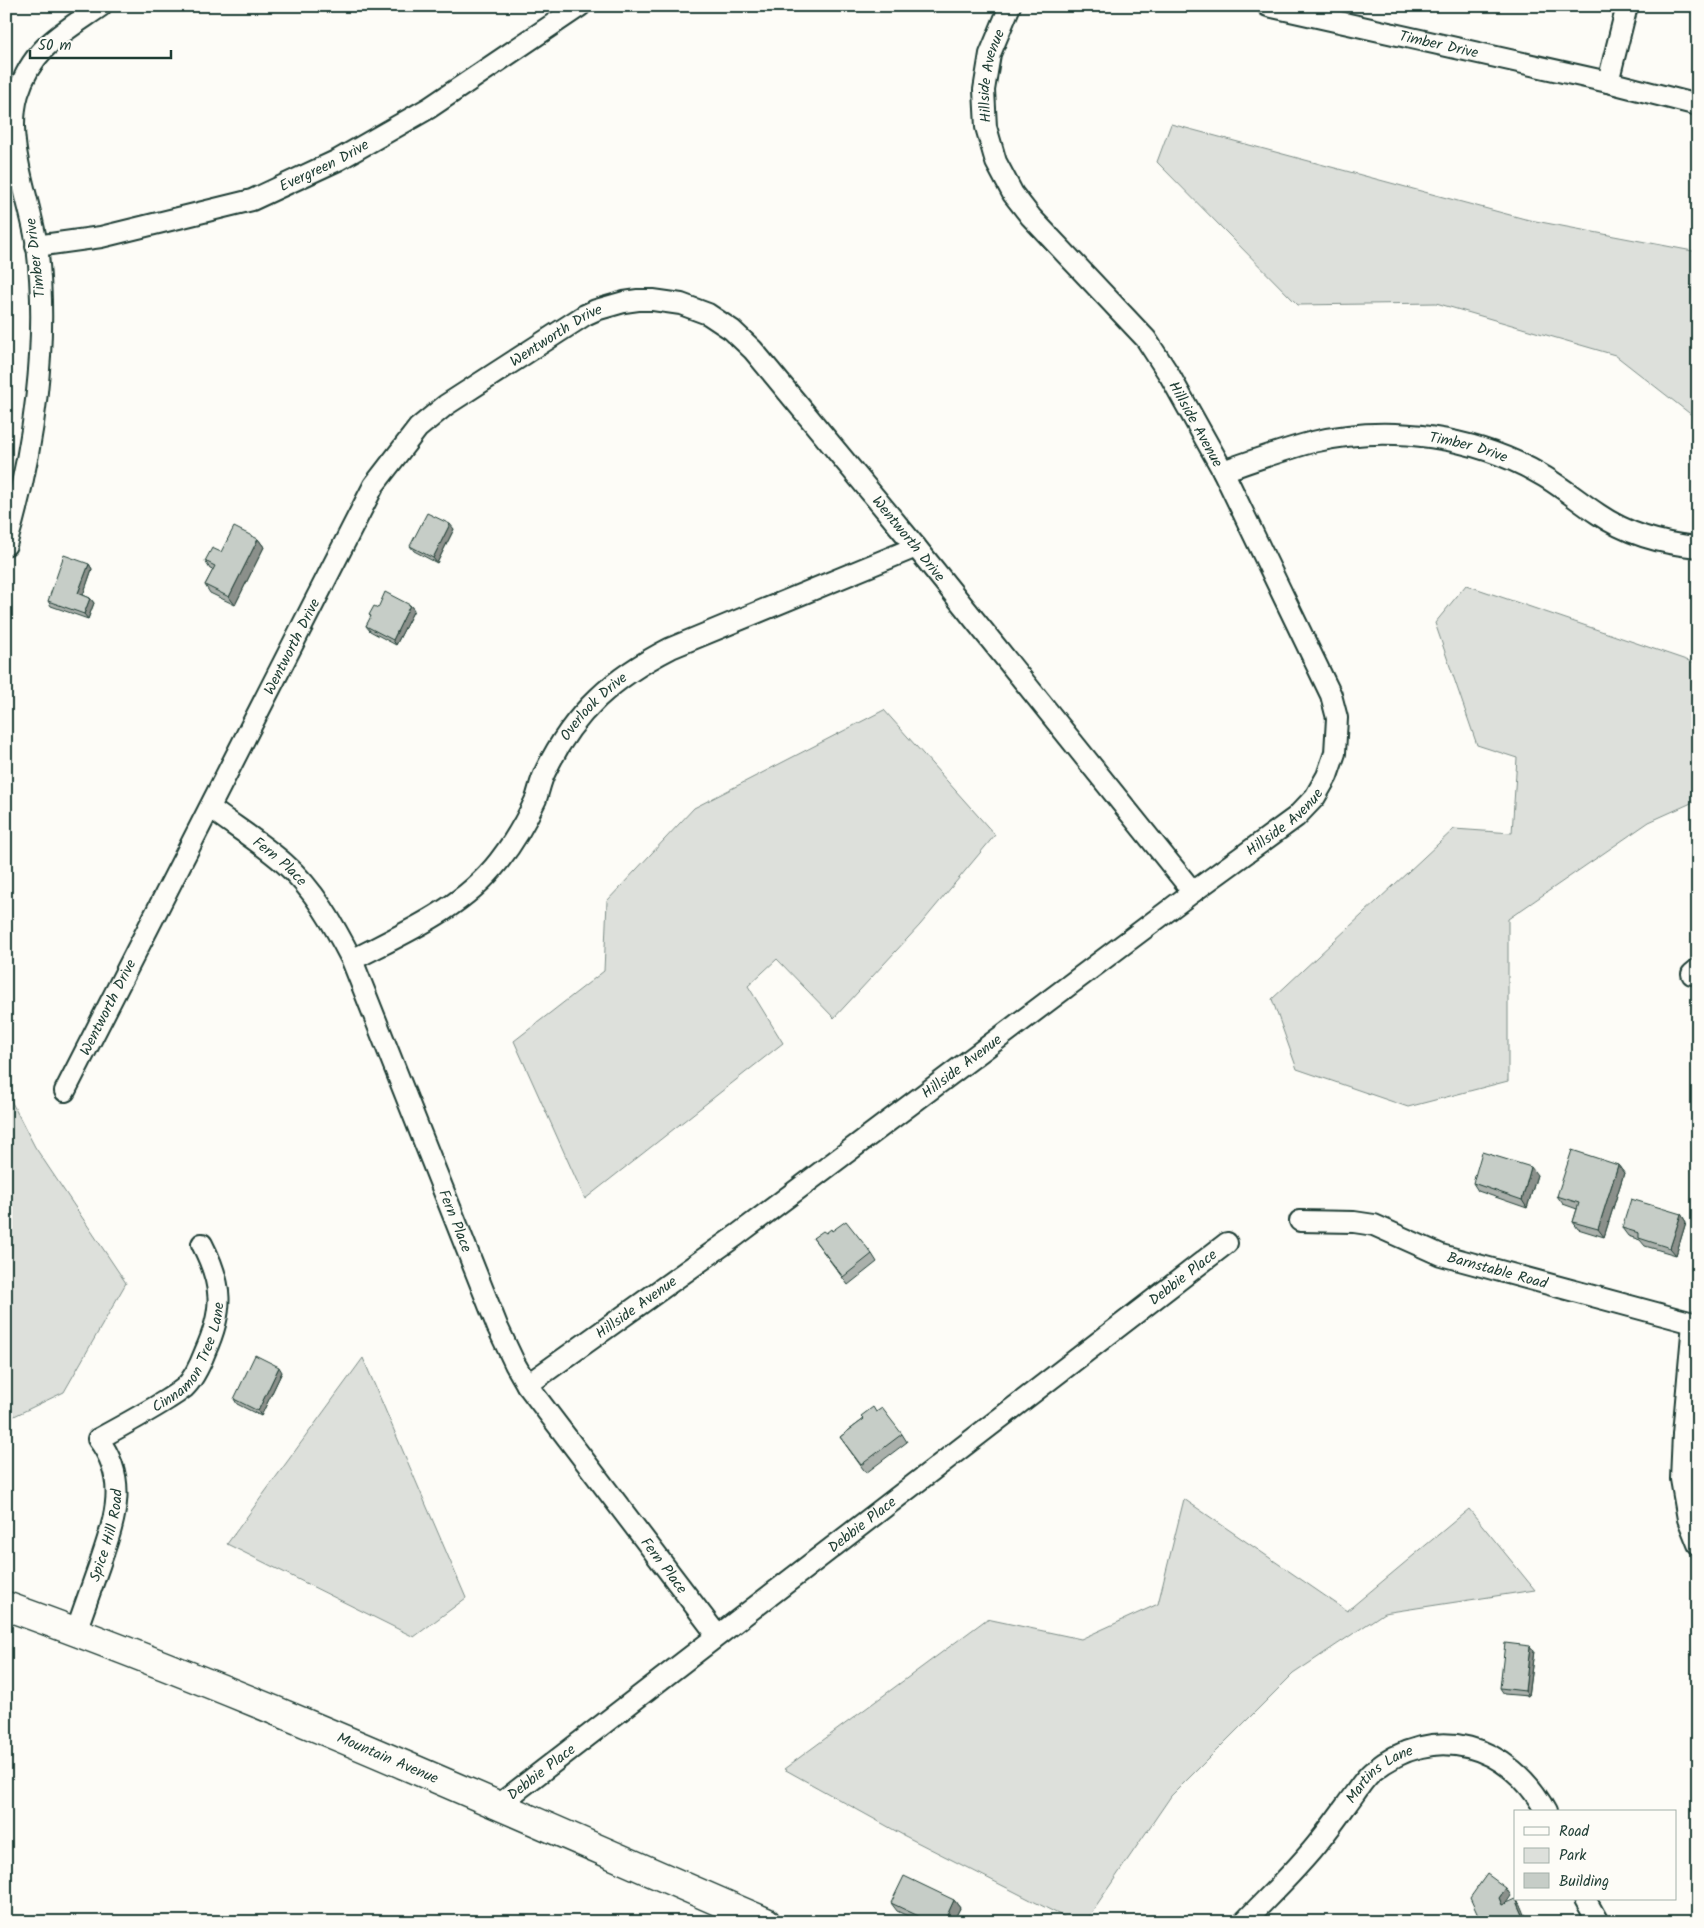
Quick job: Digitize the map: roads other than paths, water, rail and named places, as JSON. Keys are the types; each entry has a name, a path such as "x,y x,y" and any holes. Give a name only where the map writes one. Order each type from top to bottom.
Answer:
{"main road":[{"name":"Mountain Avenue","path":"6,1606 76,1631 309,1724 766,1922"}],"street":[{"name":"Timber Drive","path":"6,545 17,508 34,415 41,326 36,246 14,135 16,103 28,69 43,49 61,32 101,6"},
{"name":"Evergreen Drive","path":"36,246 100,237 252,200 338,160 429,108 580,6"},
{"name":"Hillside Avenue","path":"527,1385 737,1235 1193,892 1296,817 1308,806 1327,776 1335,753 1337,730 1331,695 1223,472 1170,376 1146,339 1031,217 1013,194 996,162 986,127 984,90 990,54 1010,6"},
{"name":"Timber Drive","path":"1268,6 1698,104"},
{"path":"1608,82 1627,6"},
{"name":"Wentworth Drive","path":"65,1091 374,485 418,428 446,405 585,315 624,302 653,300 681,304 708,314 732,330 753,350 916,547 1193,892"},
{"name":"Timber Drive","path":"1223,472 1298,447 1347,436 1381,434 1448,440 1512,460 1564,489 1618,526 1661,541 1698,547"},
{"name":"Overlook Drive","path":"352,960 442,912 481,881 498,862 517,835 536,797 544,773 570,728 604,691 624,675 671,648 916,547"},
{"name":"Fern Place","path":"210,808 284,864 306,887 325,912 352,960 498,1328 515,1364 527,1385 717,1635"},
{"name":"Barnstable Road","path":"1300,1221 1354,1222 1374,1225 1441,1255 1695,1323"},
{"name":"Debbie Place","path":"497,1806 1227,1243"},
{"name":"Cinnamon Tree Lane","path":"98,1439 183,1389 194,1375 218,1319 220,1298 212,1263 202,1244"},
{"path":"1695,1323 1683,1434 1681,1479 1688,1519 1698,1544"},
{"name":"Spice Hill Road","path":"76,1631 114,1522 118,1494 108,1451 98,1439"},
{"name":"Martins Lane","path":"1244,1922 1301,1864 1369,1774 1386,1761 1402,1753 1421,1746 1445,1744 1481,1751 1502,1761 1522,1776 1537,1795 1545,1810"},
{"path":"1586,1900 1598,1922"}]}
